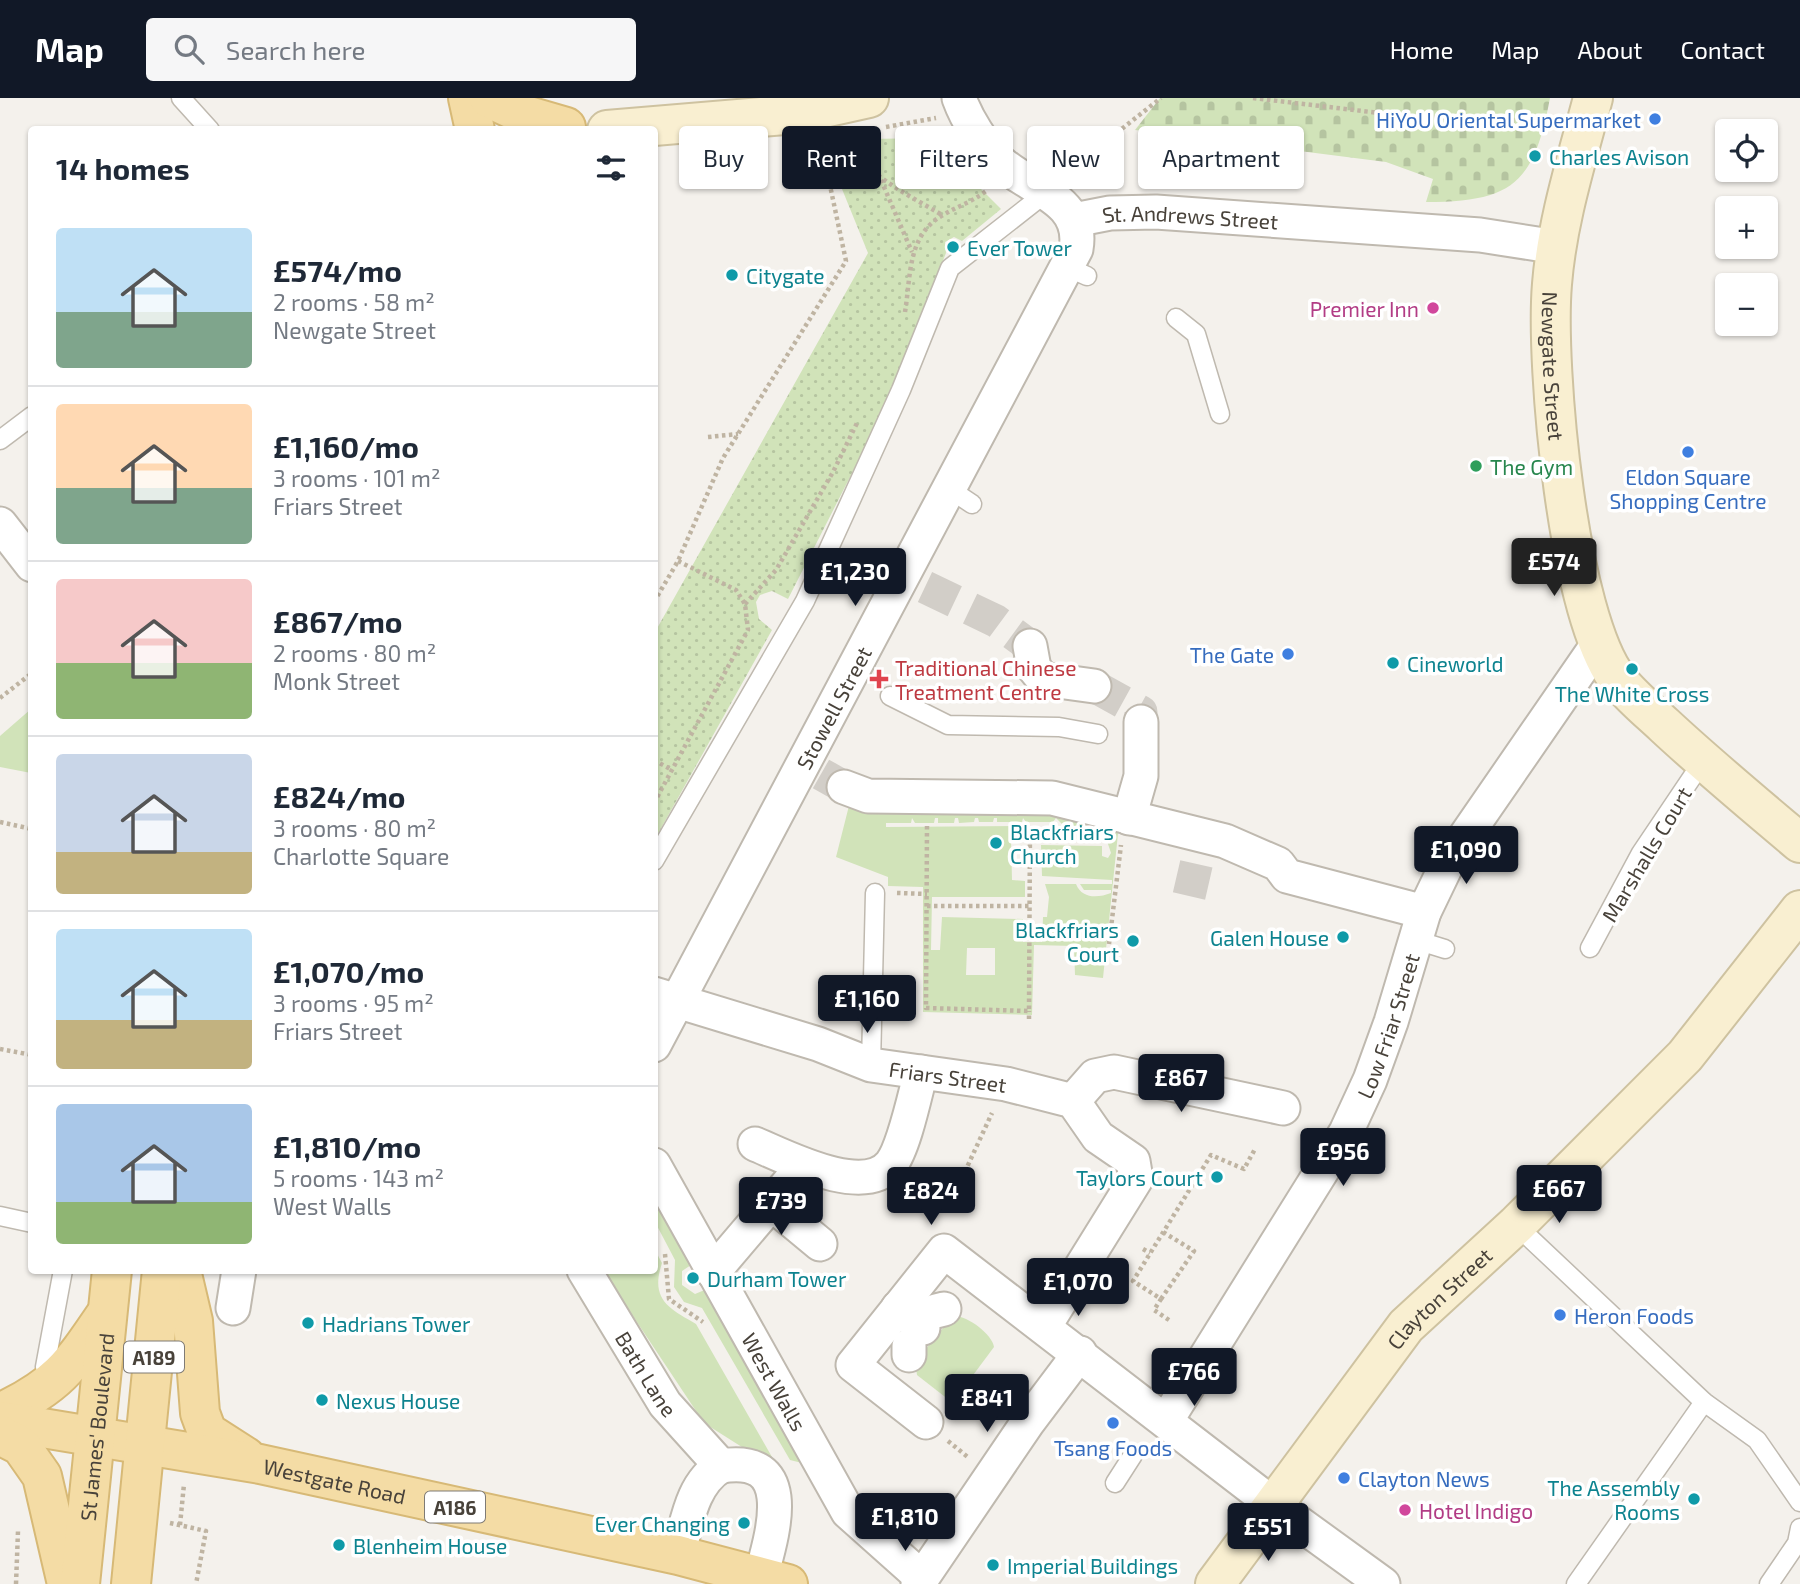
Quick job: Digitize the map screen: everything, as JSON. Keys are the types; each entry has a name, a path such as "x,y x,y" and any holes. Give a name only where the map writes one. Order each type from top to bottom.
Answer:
{"main road":[{"path":"468,98 474,126"},
{"path":"489,98 526,114 569,121"},
{"name":"Newgate Street","path":"1593,98 1558,247 1552,283 1550,340 1555,412 1575,555 1598,644 1618,680 1703,761 1800,843"},
{"path":"646,126 840,106"},
{"name":"Clayton Street","path":"1215,1584 1406,1326 1516,1225 1685,1056 1800,910"},
{"name":"St James' Boulevard","path":"80,1584 112,1274"},
{"name":"A189","path":"131,1584 162,1274"},
{"path":"182,1274 193,1321 200,1413 207,1432 260,1464"},
{"path":"0,1413 30,1399 68,1370 107,1312"},
{"name":"Westgate Road","path":"0,1421 260,1464 678,1555 769,1582"},
{"path":"0,1435 21,1446 42,1476 67,1584"}],"street":[{"name":"St. Andrews Street","path":"959,98 975,126"},
{"name":"St. Andrews Street","path":"1013,171 1058,200 1074,220 1129,211 1480,235 1558,247"},
{"name":"Stowell Street","path":"658,1029 666,997 823,775 860,679 960,496 1025,367 1077,272 1078,239 1074,220"},
{"path":"0,524 28,560"},
{"name":"Low Friar Street","path":"1158,1422 1346,1132 1370,1080 1428,934 1463,836 1598,644"},
{"path":"1030,646 1034,668 1043,679 1094,686"},
{"path":"1126,817 1141,776 1142,722"},
{"path":"823,775 868,796 1052,798 1225,841 1278,864 1287,876 1428,934"},
{"name":"Friars Street","path":"666,997 818,1044 871,1065 1006,1084 1073,1101"},
{"path":"755,1144 804,1165 853,1177 882,1171 896,1155 921,1072"},
{"path":"1032,1326 1135,1176 1125,1152 1094,1133 1073,1101 1095,1076 1114,1072 1283,1108"},
{"path":"713,1272 773,1205 804,1165"},
{"name":"West Walls","path":"658,1172 848,1512 920,1581"},
{"path":"773,1205 820,1244"},
{"path":"926,1422 853,1365 920,1326 944,1251 1032,1326 1080,1353 1158,1422 1383,1584"},
{"path":"233,1308 238,1274"},
{"name":"Bath Lane","path":"586,1274 665,1404 721,1466"},
{"path":"920,1581 991,1476 1080,1353"},
{"path":"678,1555 698,1487 707,1475 721,1466 745,1465 764,1476 775,1492 776,1512 769,1582"}],"lane":[{"path":"181,98 206,126"},
{"path":"658,853 805,601 901,390 950,268 1046,192"},
{"path":"1176,318 1196,334 1220,414"},
{"path":"0,440 28,419"},
{"path":"890,696 948,725 1059,727 1098,734"},
{"name":"Marshalls Court","path":"1590,948 1641,853 1703,761"},
{"path":"871,1065 875,893"},
{"path":"0,1216 28,1222"},
{"path":"1516,1225 1704,1402 1757,1440 1800,1501"},
{"path":"56,1379 45,1367 63,1274"},
{"path":"1576,1584 1704,1402"},
{"path":"1115,1483 1133,1455"},
{"path":"1769,1584 1797,1543 1800,1528"}],"path":[{"path":"1046,192 1161,98"},
{"path":"1253,98 1413,117 1529,121"},
{"path":"840,106 846,126"},
{"path":"658,596 678,561 723,458 846,261 840,106"},
{"path":"881,178 942,215"},
{"path":"881,179 912,253"},
{"path":"904,317 912,253 926,228 942,215 977,198 987,189"},
{"path":"745,604 776,570 833,472 861,415"},
{"path":"708,437 738,434"},
{"path":"658,796 748,630 745,604 736,590 678,561"},
{"path":"0,698 28,676"},
{"path":"658,762 672,770"},
{"path":"928,797 926,1008 1030,1011"},
{"path":"1029,1019 1030,798"},
{"path":"1109,944 1126,817"},
{"path":"0,822 28,828"},
{"path":"927,906 1030,906"},
{"path":"0,1049 28,1054"},
{"path":"956,1191 1006,1084"},
{"path":"1161,1300 1133,1280 1189,1189 1211,1155 1244,1169 1255,1149"},
{"path":"1184,1185 1189,1189"},
{"path":"1163,1232 1194,1251 1154,1310 1169,1320"},
{"path":"660,1244 668,1261 666,1278 669,1298 680,1309 697,1315 704,1323"},
{"path":"1143,1249 1150,1253"},
{"path":"926,1422 991,1476"}],"green space":[{"path":"1160,98 1550,98 1536,150 1527,168 1515,182 1499,192 1456,201 1426,202 1433,179 1386,162 1304,152 1304,126 1138,126"},
{"path":"881,139 895,139 895,189 981,189 1001,209 962,241 954,237 945,242 946,253 878,422 788,599 772,591 760,595 756,602 759,619 772,630 658,834 658,627 868,253 842,189 881,189"},
{"path":"28,712 28,772 0,767 0,736"},
{"path":"854,786 1055,805 1119,824 1103,978 1075,975 1074,946 1034,945 1032,1015 923,1012 923,887 888,886 888,877 836,857","holes":["912,818 915,823 934,823 935,818 938,818 938,823 954,823 955,818 958,818 959,823 974,822 975,818 978,818 979,822 993,822 994,818 997,818 997,822 1022,822 1023,818 1026,822 1053,822 1056,818 1063,825 1056,826 1056,838 1107,841 1111,853 1108,858 1102,856 1102,846 1041,845 1042,876 1112,880 1112,884 1080,884 1084,890 1111,890 1111,893 1091,896 1082,892 1076,884 1045,884 1049,897 1047,917 1043,917 1042,942 1023,942 1023,919 942,917 940,950 931,950 932,897 1025,897 1025,881 1012,880 1011,839 1021,839 1022,826 886,827 886,823 911,823","967,948 995,948 995,975 966,975"]},
{"path":"658,1205 691,1265 682,1271 682,1285 695,1294 707,1289 802,1463 790,1460 702,1308 684,1302 674,1287 675,1260 658,1228"},
{"path":"658,1256 662,1263 658,1285 660,1294 677,1313 696,1324 780,1471 704,1423 605,1274 658,1274"},
{"path":"953,1316 978,1326 994,1347 956,1398 949,1400 917,1375 915,1362"}],"tunnel":[{"path":"925,587 996,621 1030,646"},
{"path":"1094,686 1141,712 1141,722"},
{"path":"821,774 844,787"},
{"path":"1189,896 1203,835"}],"place":[{"name":"HiYoU Oriental Supermarket","path":"1655,119"},
{"name":"Charles Avison","path":"1535,156"},
{"name":"Ever Tower","path":"953,247"},
{"name":"Citygate","path":"732,275"},
{"name":"Premier Inn","path":"1433,308"},
{"name":"Eldon Square Shopping Centre","path":"1688,452"},
{"name":"The Gym","path":"1476,466"},
{"name":"The Gate","path":"1288,654"},
{"name":"Cineworld","path":"1393,663"},
{"name":"The White Cross","path":"1632,669"},
{"name":"Traditional Chinese Treatment Centre","path":"879,679"},
{"name":"Blackfriars Church","path":"996,843"},
{"name":"Galen House","path":"1343,937"},
{"name":"Blackfriars Court","path":"1133,941"},
{"name":"Taylors Court","path":"1217,1177"},
{"name":"Durham Tower","path":"693,1278"},
{"name":"Heron Foods","path":"1560,1315"},
{"name":"Hadrians Tower","path":"308,1323"},
{"name":"Nexus House","path":"322,1400"},
{"name":"Tsang Foods","path":"1113,1423"},
{"name":"Clayton News","path":"1344,1478"},
{"name":"The Assembly Rooms","path":"1694,1499"},
{"name":"Hotel Indigo","path":"1405,1510"},
{"name":"Ever Changing","path":"744,1523"},
{"name":"Blenheim House","path":"339,1545"},
{"name":"Imperial Buildings","path":"993,1565"}]}
